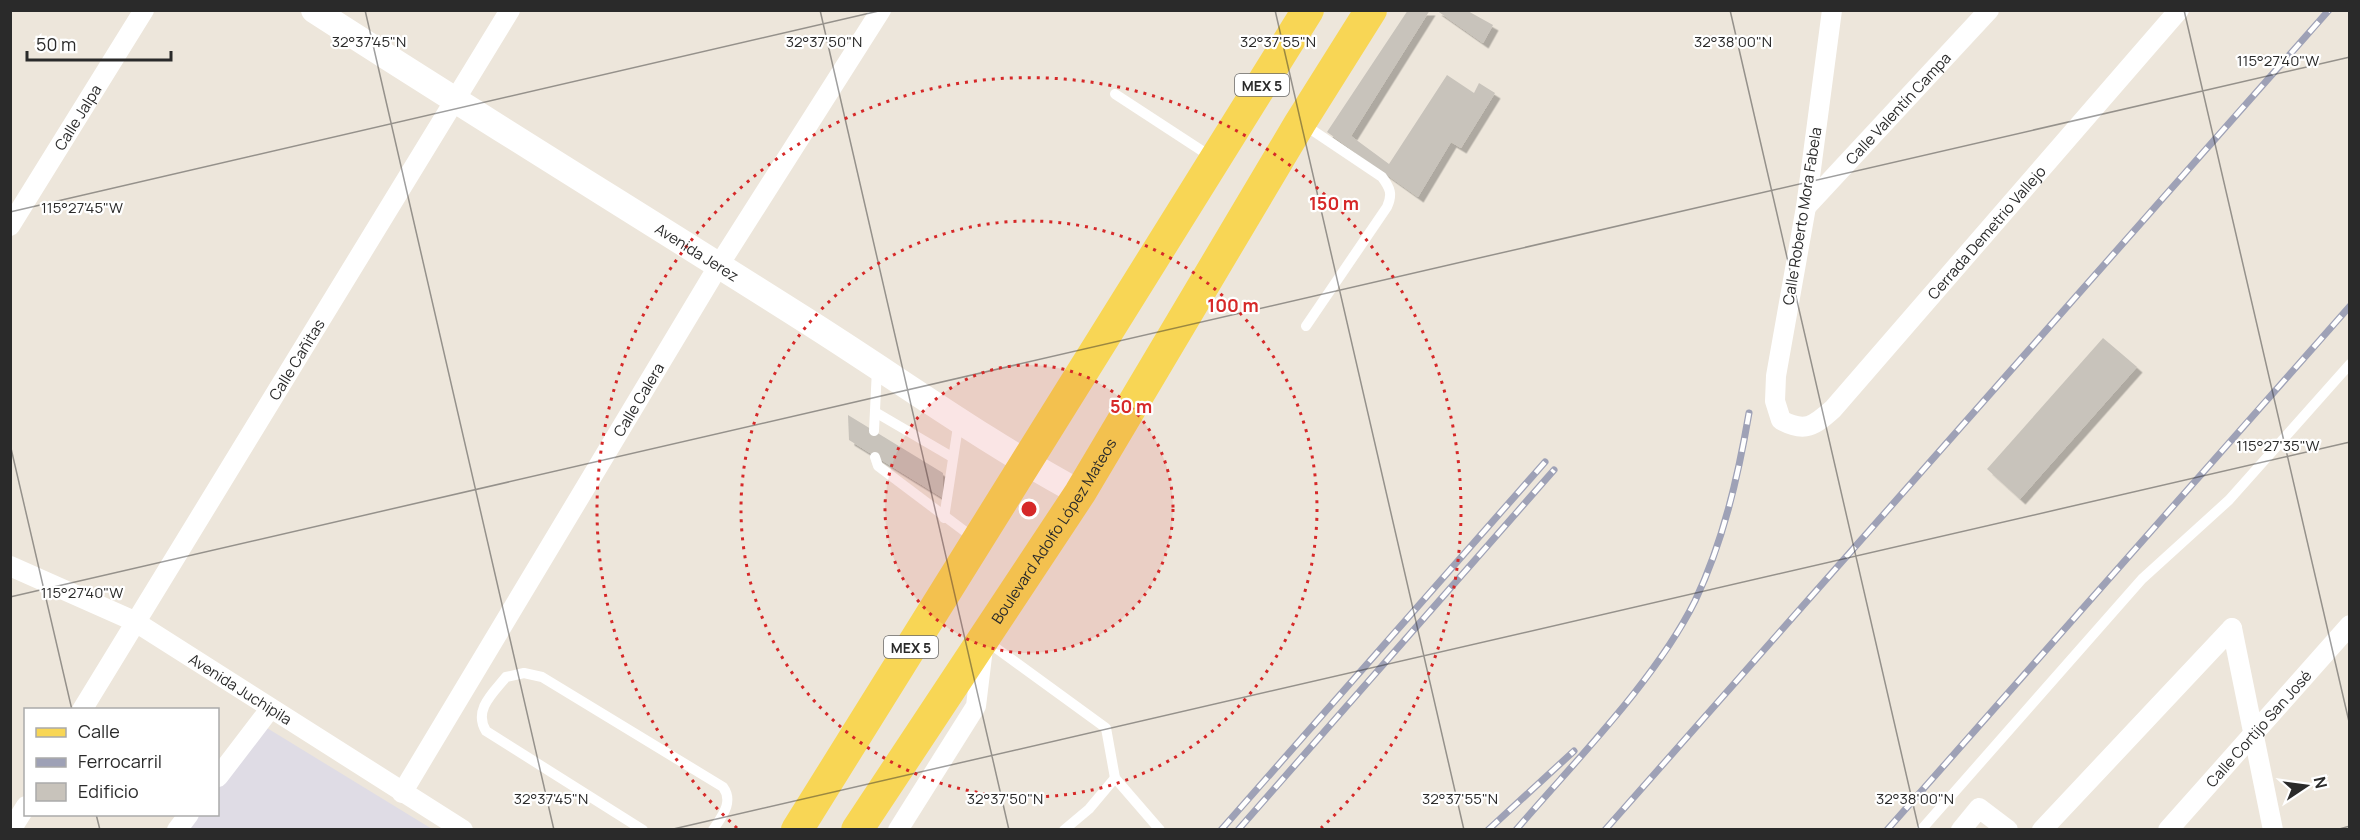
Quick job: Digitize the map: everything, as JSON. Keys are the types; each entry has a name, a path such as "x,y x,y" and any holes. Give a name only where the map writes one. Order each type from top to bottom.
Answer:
{"main road":[{"name":"MEX 5","path":"797,830 1308,10"},
{"name":"Boulevard Adolfo López Mateos","path":"857,830 1080,494 1300,123 1371,10"}],"street":[{"name":"Calle Jalpa","path":"10,226 144,10"},
{"name":"Avenida Jerez","path":"314,10 455,102 878,365 1026,464 1080,494"},
{"name":"Calle Cañitas","path":"83,708 134,621 510,10"},
{"name":"Calle Calera","path":"402,793 719,265 881,10"},
{"name":"Calle Roberto Mora Fabela","path":"1781,420 1775,401 1780,342 1806,207 1832,10"},
{"name":"Calle Valentín Campa","path":"1806,207 1989,10"},
{"name":"Cerrada Demetrio Vallejo","path":"1781,420 1794,427 1808,426 1819,421 1833,409 2179,10"},
{"name":"Avenida Juchipila","path":"10,566 134,621 402,793 464,830"},
{"name":"Calle Cortijo San José","path":"2168,830 2349,625"},
{"path":"2042,830 2232,628 2272,830"},
{"path":"898,830 976,706 984,639"},
{"path":"219,776 270,709"},
{"path":"1961,830 1979,808 2008,830"},
{"path":"11,830 24,809"},
{"path":"177,830 188,816"}],"lane":[{"path":"1115,94 1215,160"},
{"path":"1300,123 1382,177 1390,187 1391,197 1387,207 1306,326"},
{"path":"1921,830 2142,579 2229,500 2349,364"},
{"path":"874,431 878,365"},
{"path":"875,412 952,457"},
{"path":"944,518 959,419"},
{"path":"875,457 878,466 944,518 978,541"},
{"path":"984,639 1106,728 1115,778 1160,830"},
{"path":"643,830 486,731 480,717 482,710 506,677 524,673 542,677 723,787 729,798 728,804 713,830"},
{"path":"1064,830 1089,809 1115,778"}],"shaded area":[{"path":"267,728 432,829 178,830 190,816 219,816 219,783"}],"building":[{"path":"1408,10 1430,10 1351,136 1389,164 1447,75 1474,93 1479,83 1495,93 1461,148 1451,142 1418,197 1327,132"},
{"path":"1436,10 1466,10 1493,25 1483,43"},
{"path":"2103,338 2137,367 2020,499 1987,469"},
{"path":"848,415 943,473 943,498 849,440"}],"railway":[{"path":"1605,830 2329,10"},
{"path":"1887,830 2350,306"},
{"path":"1516,830 1613,720 1658,661 1695,601 1714,556 1728,509 1749,413"},
{"path":"1221,830 1545,462"},
{"path":"1238,830 1554,470"},
{"path":"1488,830 1574,751"}]}
